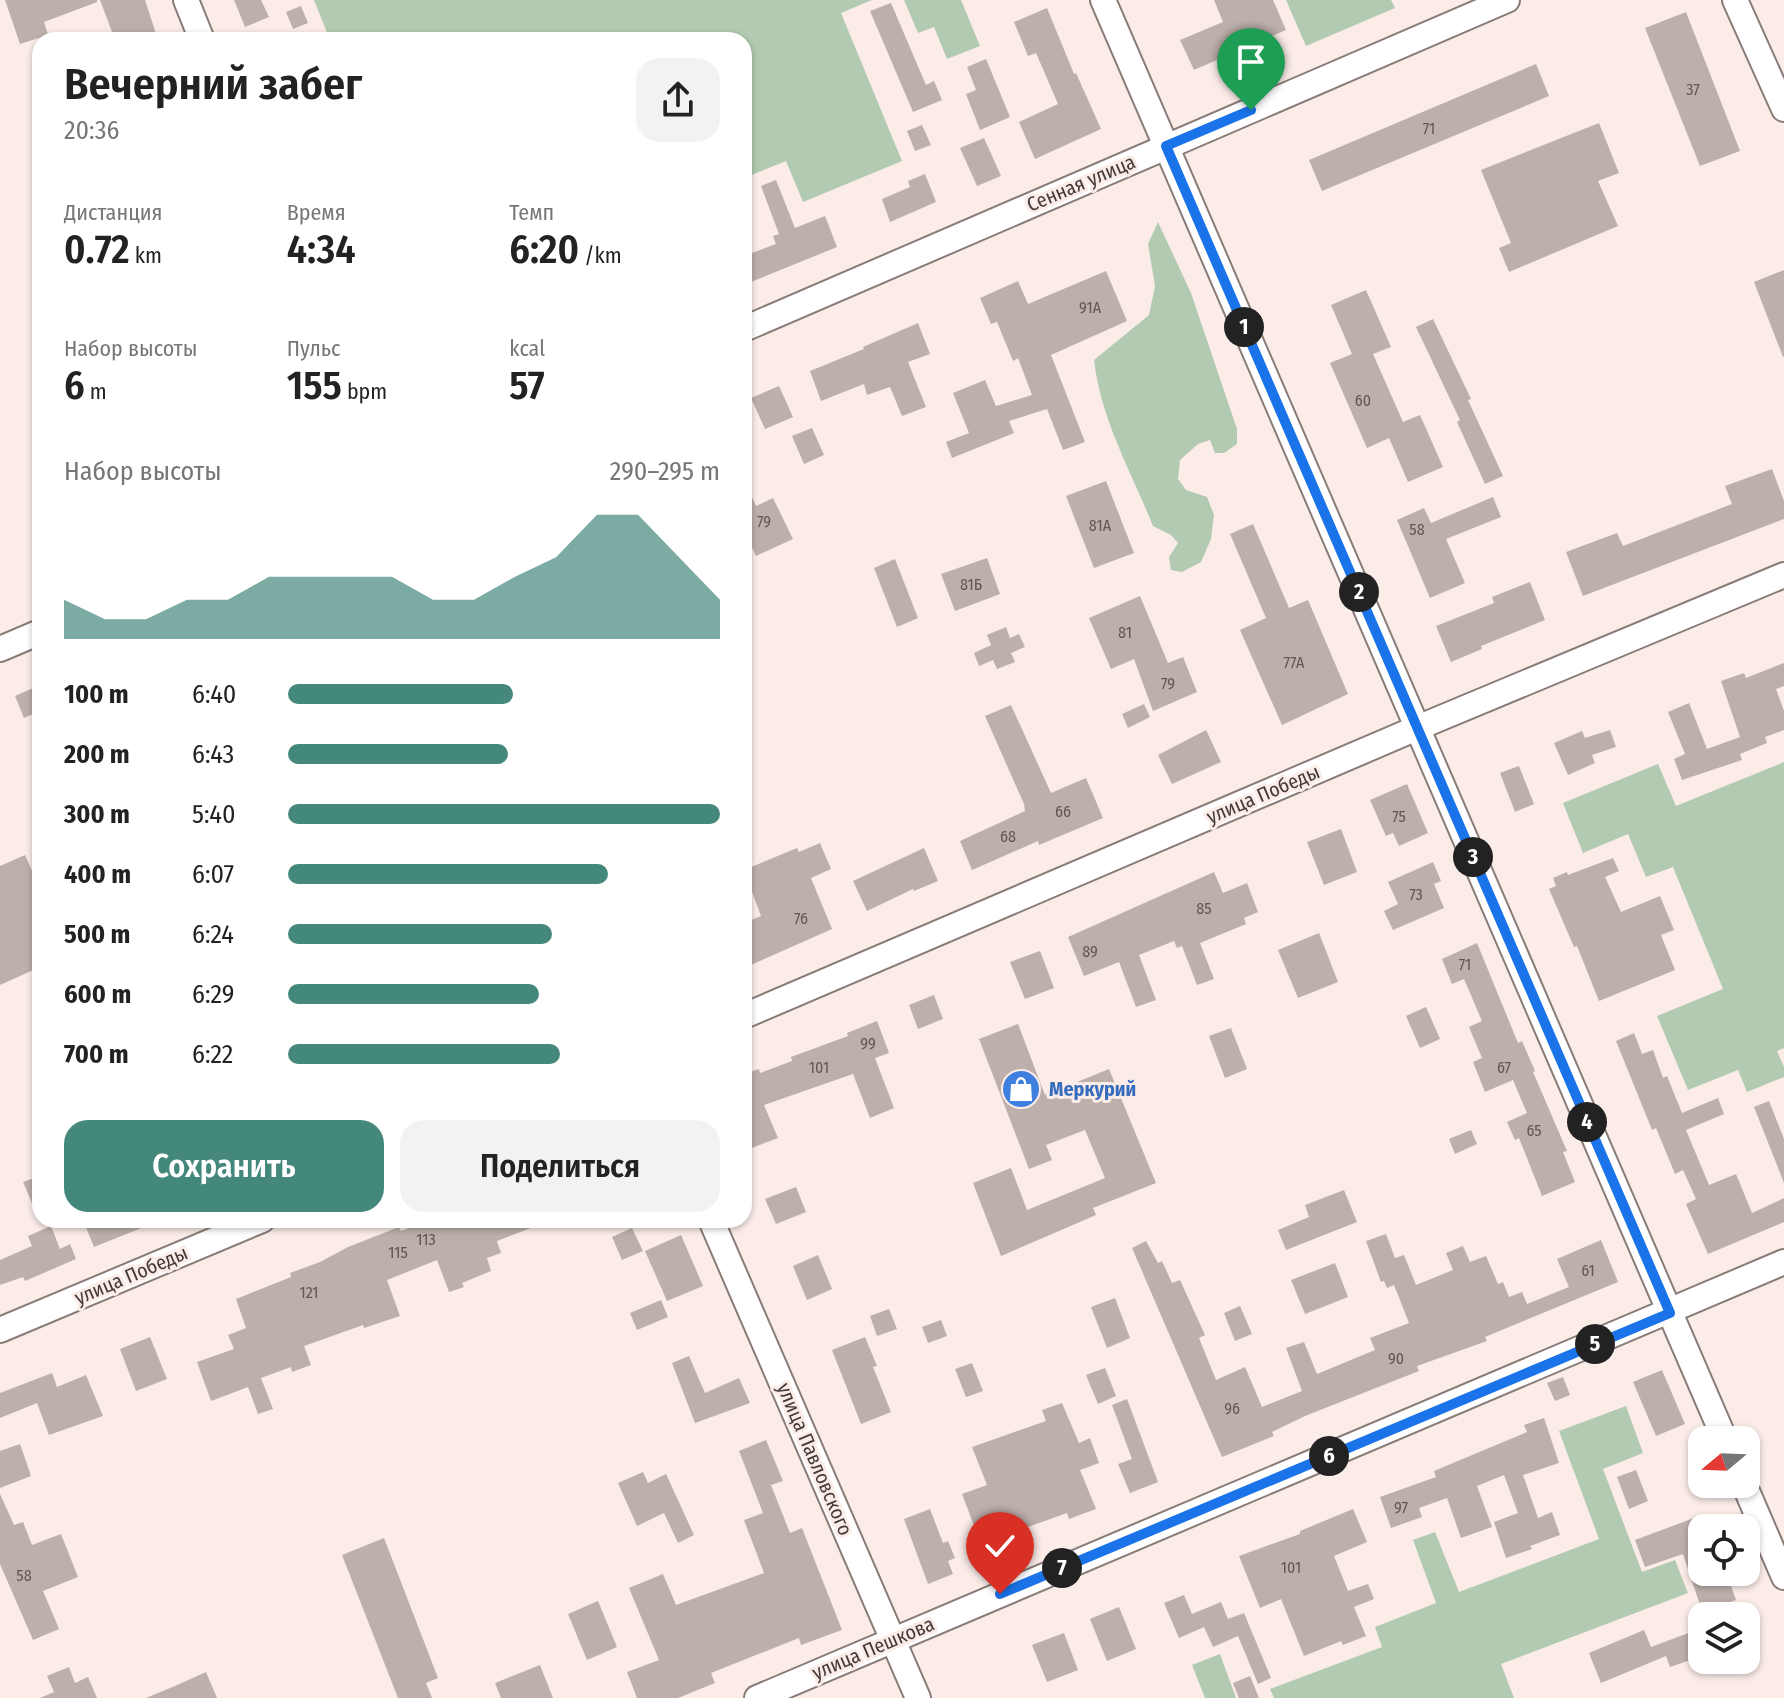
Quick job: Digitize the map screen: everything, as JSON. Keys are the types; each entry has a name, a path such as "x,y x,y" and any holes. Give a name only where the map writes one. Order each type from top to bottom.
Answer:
{"street":[{"path":"186,0 199,32"},
{"path":"1103,0 1719,1426"},
{"name":"Сенная улица","path":"752,326 1507,0"},
{"path":"1735,0 1784,109"},
{"name":"улица Победы","path":"752,1013 1417,728 1784,575"},
{"path":"0,649 32,635"},
{"name":"улица Победы","path":"0,1330 243,1228"},
{"name":"улица Павловского","path":"714,1228 918,1698"},
{"name":"улица Пешкова","path":"757,1698 1784,1262"},
{"path":"1750,1498 1784,1577"}],"green space":[{"path":"314,0 872,0 841,13 902,161 803,202 786,161 752,175 752,32 327,32"},
{"path":"904,0 961,0 980,46 947,59 934,27 918,33"},
{"path":"1286,0 1391,0 1395,8 1306,46"},
{"path":"1158,222 1191,293 1237,429 1237,444 1224,453 1215,453 1210,440 1198,444 1180,460 1178,479 1186,490 1207,497 1214,515 1211,539 1201,562 1182,572 1171,570 1169,557 1178,543 1171,535 1153,526 1118,445 1103,404 1094,360 1149,315 1155,286 1148,244"},
{"path":"1784,762 1784,1048 1777,1051 1784,1067 1784,1077 1747,1092 1738,1070 1688,1090 1657,1016 1723,989 1673,867 1646,877 1628,834 1583,853 1563,803 1658,764 1676,806"},
{"path":"1626,1406 1643,1453 1603,1469 1642,1572 1675,1560 1688,1593 1501,1664 1514,1698 1274,1698 1270,1689 1382,1647 1375,1627 1436,1603 1413,1540 1435,1532 1459,1592 1599,1539 1559,1431"},
{"path":"1220,1654 1236,1698 1205,1698 1192,1665"}],"building":[{"path":"5,0 97,0 44,22 47,32 32,32 32,40 20,44"},
{"path":"100,0 145,0 155,32 112,32"},
{"path":"234,0 261,0 269,17 245,27"},
{"path":"1214,0 1273,0 1286,30 1194,70 1180,40 1223,22"},
{"path":"891,3 926,85 934,81 942,100 913,112 870,11"},
{"path":"301,6 308,23 293,29 286,12"},
{"path":"1047,8 1101,129 1035,159 1019,122 1058,104 1036,53 1028,56 1014,22"},
{"path":"1686,12 1740,151 1700,166 1645,28"},
{"path":"986,59 1010,117 980,130 966,94 976,90 967,67"},
{"path":"1536,64 1549,96 1322,191 1309,160"},
{"path":"1599,123 1619,173 1598,181 1618,226 1509,272 1499,248 1511,243 1481,170"},
{"path":"922,125 931,145 915,151 907,131"},
{"path":"984,138 1001,176 977,186 960,148"},
{"path":"925,174 936,202 890,222 882,199 910,187 908,181"},
{"path":"776,180 795,228 825,216 837,247 752,282 752,253 776,244 773,236 779,234 761,186"},
{"path":"1784,270 1784,356 1783,357 1754,282"},
{"path":"1106,271 1127,321 1051,355 1085,442 1063,450 1047,409 1009,421 1014,433 952,458 946,442 969,433 953,393 985,380 996,406 1032,395 1018,358 1013,361 997,322 991,324 980,298 1018,281 1028,304"},
{"path":"1366,290 1391,347 1373,354 1403,422 1420,415 1443,467 1408,482 1389,438 1367,448 1330,363 1352,354 1331,305"},
{"path":"1433,319 1503,476 1485,484 1457,422 1460,420 1416,327"},
{"path":"918,323 930,354 908,362 926,407 902,416 890,387 867,395 864,384 821,401 810,371"},
{"path":"779,386 793,417 765,429 752,398"},
{"path":"812,428 824,455 804,464 792,436"},
{"path":"1772,469 1784,501 1784,519 1583,596 1566,552 1617,533 1623,546 1732,504 1725,486"},
{"path":"1106,481 1134,553 1094,568 1066,496"},
{"path":"752,497 756,506 773,498 793,539 756,556 752,547"},
{"path":"1493,497 1501,517 1446,539 1465,583 1430,598 1397,520 1424,508 1431,523"},
{"path":"1253,524 1289,608 1308,600 1348,694 1282,725 1240,630 1266,618 1230,534"},
{"path":"987,558 1000,594 955,611 941,574"},
{"path":"895,559 918,618 897,627 874,568"},
{"path":"1530,582 1545,620 1451,662 1436,626 1494,603 1492,597"},
{"path":"1140,596 1168,663 1183,657 1197,692 1153,711 1134,659 1111,669 1089,618"},
{"path":"1006,627 1010,638 1019,634 1025,647 1011,653 1015,662 997,669 993,660 979,666 974,653 991,645 987,635"},
{"path":"1784,663 1784,686 1776,689 1784,711 1784,730 1765,737 1767,743 1740,754 1742,760 1682,780 1674,759 1685,754 1668,712 1689,703 1707,749 1740,737 1721,681 1744,673 1746,678"},
{"path":"32,689 32,714 24,718 15,696"},
{"path":"1144,704 1150,717 1128,728 1122,714"},
{"path":"1011,705 1051,793 1086,778 1103,818 1039,845 1038,841 972,870 960,841 1025,811 985,716"},
{"path":"1206,730 1221,762 1172,784 1158,755"},
{"path":"1610,730 1616,747 1592,755 1595,763 1568,775 1554,743 1582,731 1585,738"},
{"path":"1519,766 1534,804 1515,812 1500,773"},
{"path":"1407,784 1428,833 1399,846 1393,833 1386,836 1370,800"},
{"path":"1341,829 1357,872 1324,885 1307,842"},
{"path":"820,843 831,869 811,878 832,929 752,964 752,920 761,916 752,892 752,867 797,848 799,852"},
{"path":"924,848 938,881 867,911 853,881"},
{"path":"25,855 32,871 32,971 0,985 0,866"},
{"path":"1613,858 1619,871 1605,877 1621,912 1660,896 1674,930 1661,935 1675,970 1599,1001 1549,889 1556,886 1553,878"},
{"path":"1433,862 1441,881 1434,884 1444,908 1393,930 1384,911 1398,904 1388,882"},
{"path":"1214,872 1223,893 1247,883 1258,912 1244,918 1246,924 1200,943 1214,979 1197,985 1182,946 1177,948 1174,941 1139,955 1156,1000 1136,1007 1119,962 1084,976 1068,937"},
{"path":"1319,933 1338,982 1298,998 1278,950"},
{"path":"1477,943 1518,1043 1522,1041 1535,1071 1567,1151 1563,1152 1575,1182 1542,1196 1519,1138 1515,1140 1507,1122 1527,1113 1513,1080 1485,1092 1473,1062 1482,1058 1469,1027 1482,1021 1464,979 1452,984 1442,959"},
{"path":"1040,951 1054,988 1025,999 1010,962"},
{"path":"934,995 943,1019 918,1029 909,1005"},
{"path":"1426,1007 1440,1039 1420,1048 1406,1016"},
{"path":"877,1021 889,1053 875,1058 894,1108 870,1118 853,1074 764,1105 778,1138 752,1148 752,1071 759,1069 760,1073 792,1061 791,1057 848,1036 847,1033"},
{"path":"1018,1024 1045,1095 1109,1069 1156,1183 1093,1208 1096,1215 1001,1256 973,1183 1011,1168 1027,1210 1105,1178 1085,1130 1046,1145 1052,1160 1029,1169 979,1039"},
{"path":"1231,1028 1247,1069 1225,1078 1209,1036"},
{"path":"1634,1033 1642,1054 1653,1050 1663,1078 1667,1076 1682,1113 1718,1098 1724,1114 1686,1130 1709,1185 1736,1174 1752,1213 1784,1198 1784,1222 1708,1254 1686,1204 1696,1199 1683,1170 1675,1174 1656,1128 1652,1130 1616,1041"},
{"path":"1769,1101 1784,1139 1784,1183 1754,1107"},
{"path":"1471,1130 1477,1144 1455,1154 1449,1139"},
{"path":"32,1179 32,1203 23,1182"},
{"path":"796,1187 806,1212 776,1224 765,1199"},
{"path":"1344,1190 1357,1222 1286,1250 1278,1230 1309,1217 1305,1205"},
{"path":"52,1228 60,1249 70,1244 76,1259 25,1281 23,1277 0,1285 0,1260 32,1246 28,1236"},
{"path":"86,1228 142,1228 94,1247"},
{"path":"396,1228 401,1231 409,1228 531,1228 497,1241 501,1253 487,1258 491,1271 462,1283 464,1287 449,1292 437,1260 387,1280 400,1316 364,1328 363,1325 304,1346 311,1365 292,1372 291,1367 261,1378 273,1409 258,1414 248,1387 211,1401 197,1362 234,1349 228,1335 246,1328 236,1299 291,1277 290,1273 348,1247"},
{"path":"632,1228 643,1251 622,1260 612,1237"},
{"path":"1386,1234 1395,1258 1404,1255 1416,1285 1453,1270 1446,1253 1463,1246 1470,1262 1486,1256 1498,1284 1503,1282 1509,1297 1522,1292 1527,1304 1569,1287 1557,1259 1601,1240 1618,1282 1485,1337 1487,1341 1417,1366 1419,1371 1305,1416 1272,1432 1274,1436 1222,1457 1132,1248 1146,1241 1158,1263 1162,1261 1172,1283 1180,1280 1205,1335 1199,1338 1216,1380 1245,1367 1262,1407 1302,1391 1286,1348 1304,1342 1317,1374 1375,1350 1370,1338 1409,1323 1394,1285 1387,1288 1384,1281 1381,1282 1366,1241"},
{"path":"681,1235 703,1286 667,1301 645,1251"},
{"path":"818,1255 832,1289 807,1300 793,1266"},
{"path":"1335,1263 1348,1297 1305,1314 1291,1280"},
{"path":"1115,1298 1130,1338 1107,1348 1091,1307"},
{"path":"661,1300 668,1317 637,1330 630,1313"},
{"path":"1240,1306 1252,1334 1235,1341 1224,1313"},
{"path":"889,1309 897,1329 877,1336 870,1316"},
{"path":"941,1320 947,1336 928,1343 922,1327"},
{"path":"150,1337 167,1379 136,1391 120,1349"},
{"path":"865,1337 891,1412 861,1424 832,1350"},
{"path":"689,1356 705,1393 739,1378 750,1403 695,1423 672,1363"},
{"path":"972,1363 983,1391 966,1397 955,1369"},
{"path":"1105,1368 1116,1396 1098,1404 1086,1375"},
{"path":"1662,1370 1685,1424 1656,1436 1633,1382"},
{"path":"52,1373 57,1387 86,1375 103,1416 49,1435 37,1403 0,1418 0,1393"},
{"path":"1563,1377 1570,1395 1555,1401 1547,1383"},
{"path":"1127,1399 1158,1482 1130,1493 1118,1464 1132,1459 1112,1405"},
{"path":"1062,1403 1079,1443 1090,1438 1099,1463 1080,1470 1096,1509 1069,1519 1067,1513 1000,1537 1004,1550 986,1557 962,1494 987,1485 972,1447 1046,1421 1042,1410"},
{"path":"1544,1418 1559,1463 1523,1475 1538,1518 1552,1512 1560,1535 1506,1558 1494,1522 1518,1513 1504,1475 1477,1486 1492,1527 1461,1538 1447,1498 1419,1508 1422,1517 1391,1528 1380,1497 1436,1477 1434,1471 1527,1432 1524,1425"},
{"path":"766,1440 783,1481 771,1485 790,1533 802,1528 842,1630 801,1645 799,1638 711,1673 715,1683 678,1698 637,1698 627,1672 659,1660 629,1588 663,1574 676,1605 764,1573 744,1520 763,1513 739,1451"},
{"path":"20,1444 31,1476 0,1488 0,1451"},
{"path":"1636,1470 1648,1501 1629,1509 1617,1477"},
{"path":"643,1472 648,1483 666,1474 694,1535 678,1543 664,1513 637,1526 618,1483"},
{"path":"0,1494 14,1525 23,1522 32,1545 61,1534 78,1577 43,1591 59,1629 33,1640 0,1564"},
{"path":"930,1509 943,1543 948,1541 955,1558 948,1561 953,1574 928,1584 904,1519"},
{"path":"1353,1509 1367,1542 1334,1556 1348,1591 1368,1584 1374,1599 1354,1607 1366,1636 1343,1645 1341,1641 1304,1656 1281,1599 1260,1608 1239,1556 1300,1534 1300,1531"},
{"path":"1688,1520 1688,1569 1683,1554 1645,1567 1635,1540"},
{"path":"384,1538 438,1678 426,1683 432,1698 398,1698 342,1555"},
{"path":"1694,1586 1731,1586 1736,1600 1730,1602 1699,1602"},
{"path":"1184,1595 1192,1614 1221,1602 1228,1619 1244,1613 1271,1678 1258,1684 1238,1636 1213,1647 1204,1627 1179,1638 1164,1603"},
{"path":"598,1601 617,1647 587,1660 568,1614"},
{"path":"1119,1607 1136,1649 1107,1661 1090,1619"},
{"path":"1644,1630 1651,1647 1688,1633 1688,1661 1670,1667 1666,1656 1601,1683 1589,1653"},
{"path":"1064,1633 1078,1670 1047,1682 1032,1645"},
{"path":"540,1665 553,1698 501,1698 495,1683"},
{"path":"69,1667 75,1683 88,1677 97,1698 40,1698 54,1692 47,1676"},
{"path":"206,1672 217,1698 146,1698 175,1686"},
{"path":"1250,1676 1259,1698 1239,1698 1233,1683"}],"place":[{"name":"Меркурий","path":"1021,1089"}],"route":[{"path":"1000,1594 1670,1313 1166,146 1251,110"}]}
